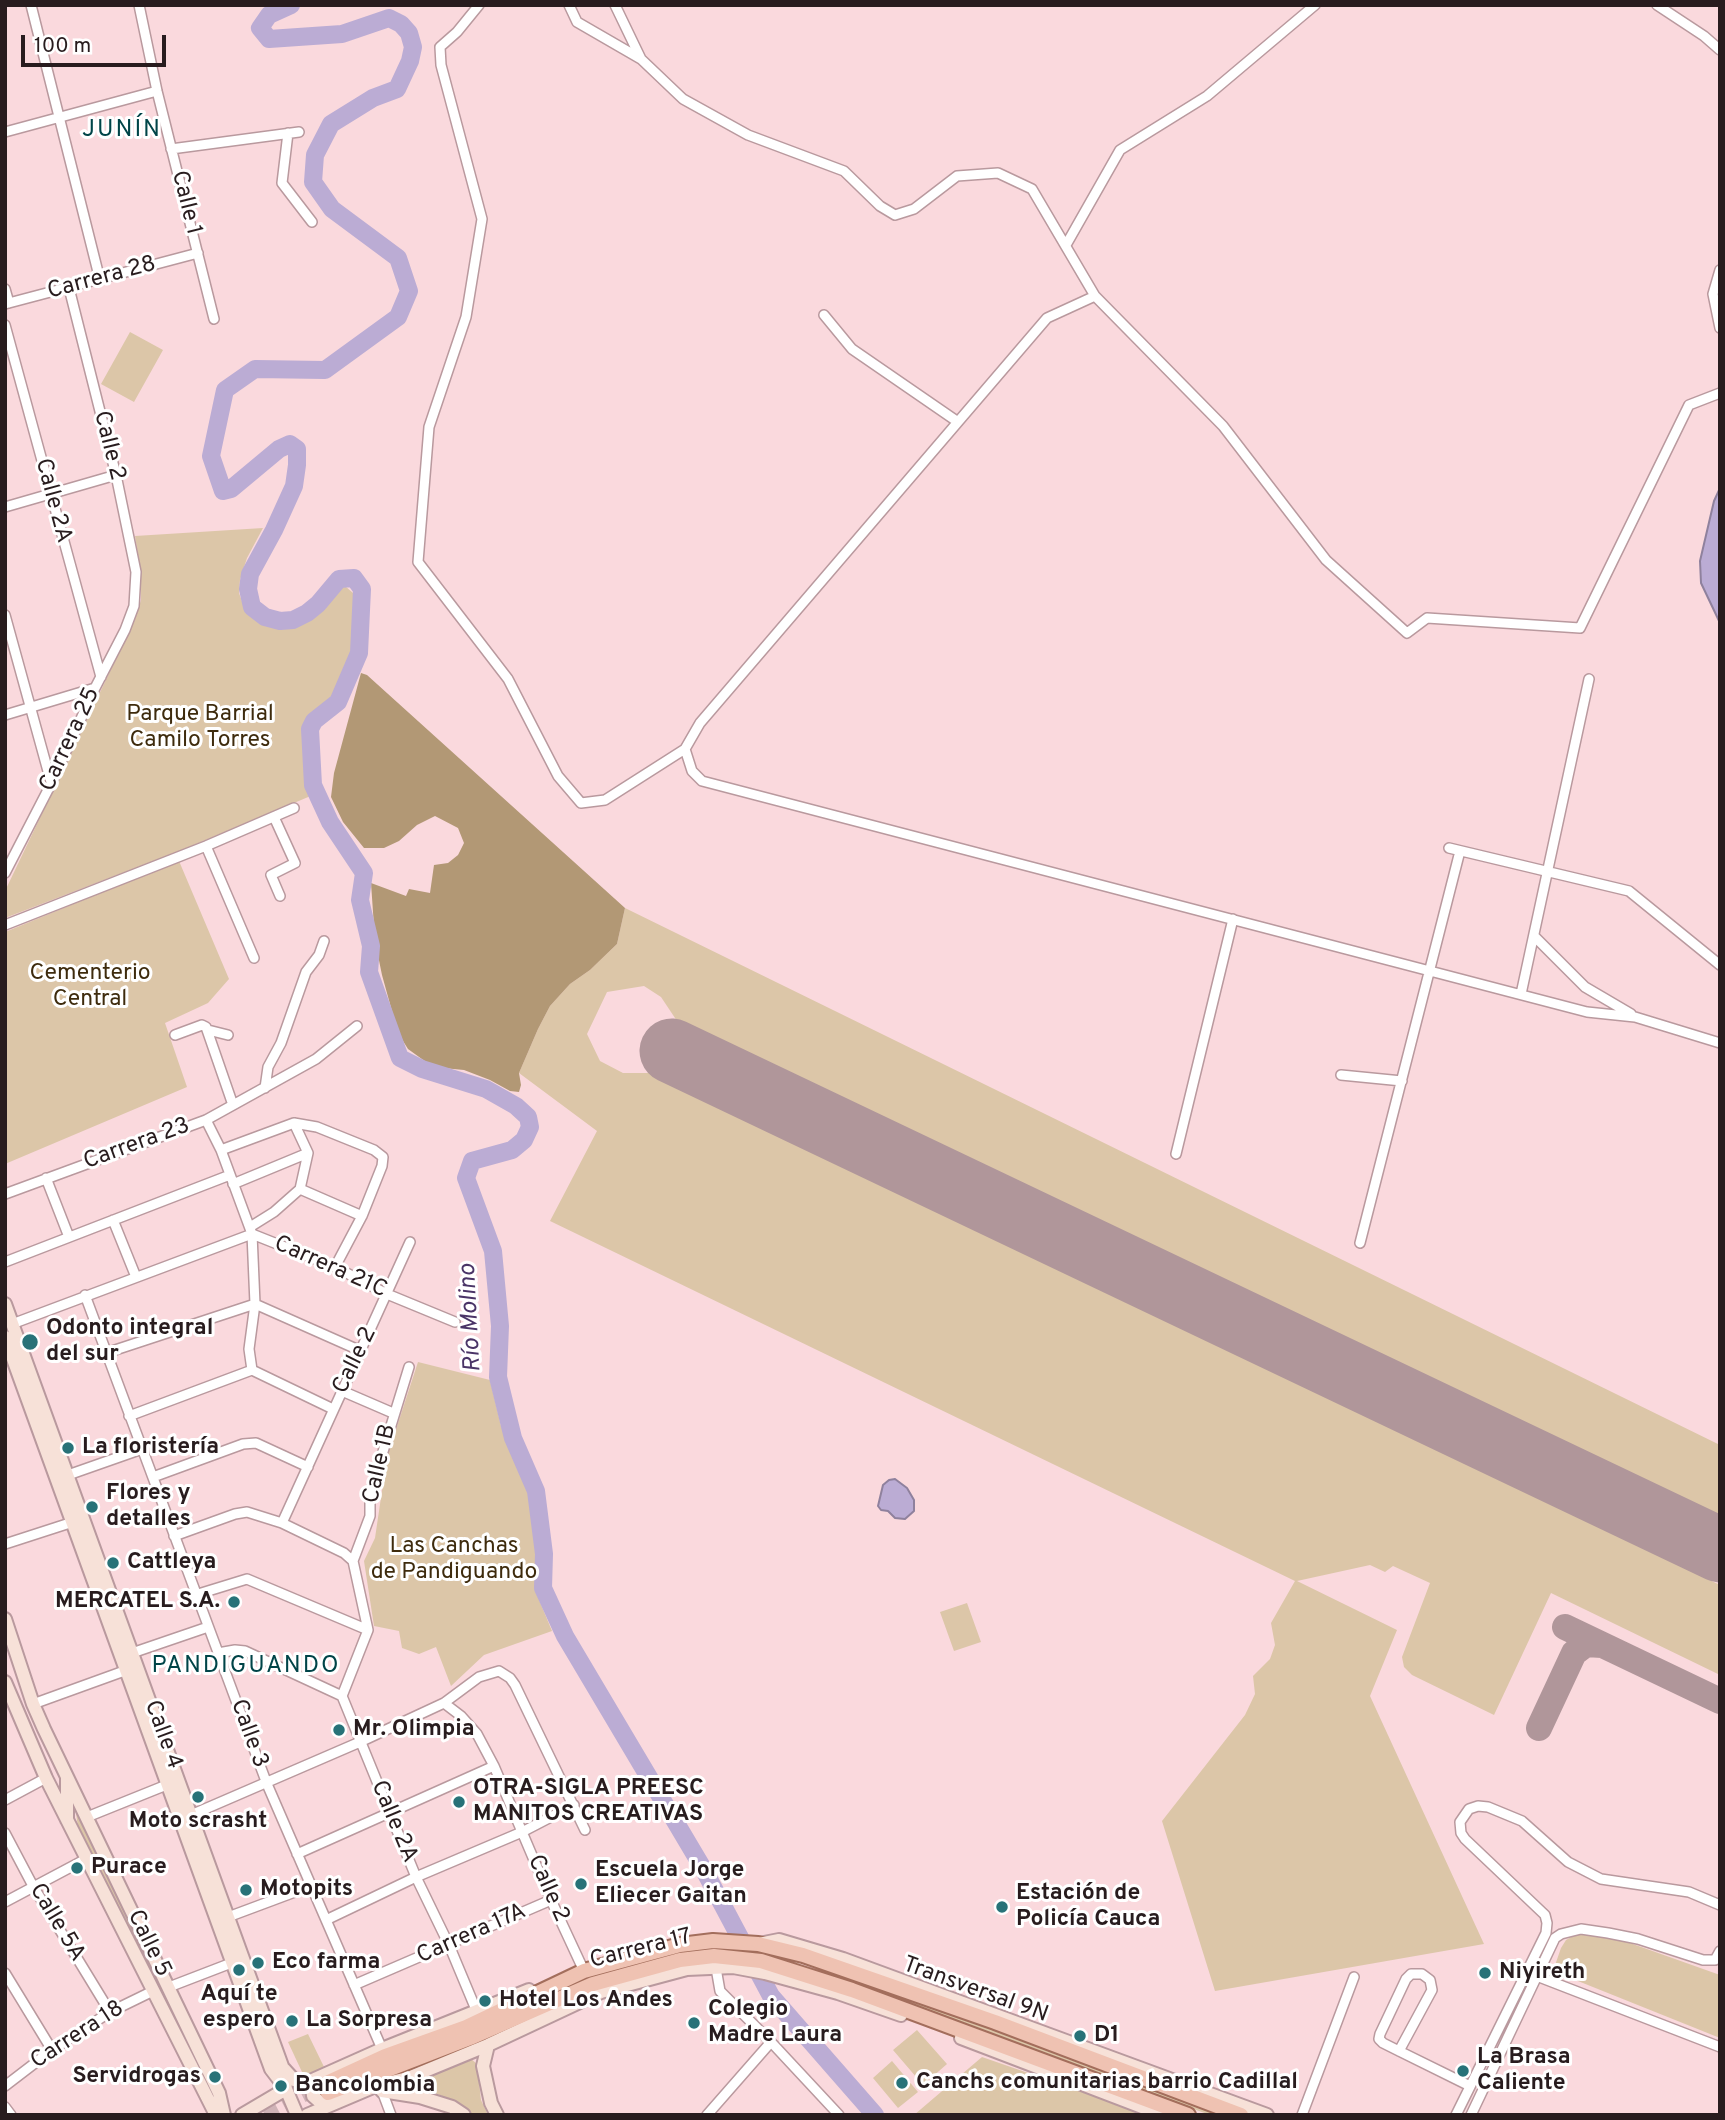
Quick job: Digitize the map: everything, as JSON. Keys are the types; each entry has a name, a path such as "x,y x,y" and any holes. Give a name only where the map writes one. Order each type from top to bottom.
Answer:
{"main road":[{"name":"Calle 4","path":"5,1304 282,2066 286,2089 297,2115"},
{"name":"Calle 4","path":"5,1337 11,1372 28,1398 271,2069 286,2089"},
{"path":"28,1398 47,1418"},
{"name":"Calle 5","path":"5,1619 33,1704 219,2092 224,2115"},
{"name":"Calle 5","path":"5,1682 46,1779 216,2115"},
{"path":"146,1722 152,1708"},
{"path":"66,1774 68,1824"},
{"path":"758,1944 779,1940 843,1958 1267,2115"},
{"name":"Carrera 17","path":"307,2115 326,2089 385,2056 466,2028 584,1971 680,1945 728,1942"},
{"name":"Transversal 9N","path":"728,1942 758,1944 803,1955 995,2022 1241,2115"},
{"name":"Carrera 17","path":"326,2089 470,2038 593,1984 680,1960 714,1956 734,1962"},
{"name":"Carrera 17","path":"326,2089 380,2088 488,2045 601,1992 687,1969 716,1968 734,1962"},
{"name":"Transversal 9N","path":"734,1962 763,1967 899,2008 1188,2115"},
{"name":"Transversal 9N","path":"763,1967 913,2020 1163,2115"},
{"path":"282,2066 289,2076 298,2081 326,2089 382,2049 577,1970 584,1971"},
{"path":"899,2008 913,2020"},
{"path":"488,2045 483,2066 486,2085 497,2115"},
{"path":"380,2088 452,2107 464,2115"},
{"path":"243,2115 286,2089"}],"street":[{"path":"31,5 100,280"},
{"name":"Calle 1","path":"139,5 171,149 215,319"},
{"path":"479,5 457,32 440,47 441,65 482,219 466,317 429,427 418,562 509,679 558,776 581,803 605,800 685,749 700,723 1047,317 1095,296"},
{"path":"569,5 577,22 641,59 683,99 748,135 844,171 880,206 895,215 914,209 957,176 998,173 1032,189 1095,296 1223,426 1326,560 1407,633 1427,618 1580,628 1689,405 1720,393"},
{"path":"615,5 641,59"},
{"path":"1066,245 1121,150 1207,96 1315,5"},
{"path":"1657,5 1720,50"},
{"path":"5,132 157,91"},
{"path":"171,149 299,132"},
{"path":"288,133 282,183 312,222"},
{"name":"Carrera 28","path":"7,304 198,253"},
{"path":"1720,270 1713,294 1720,328"},
{"name":"Calle 2","path":"69,288 116,475 136,572 134,606"},
{"path":"5,289 7,304"},
{"path":"824,315 852,349 958,422"},
{"name":"Calle 2A","path":"5,325 101,677"},
{"path":"5,507 116,475"},
{"name":"Carrera 25","path":"5,873 52,782 134,606"},
{"path":"5,615 52,782"},
{"path":"1521,994 1588,679"},
{"path":"5,715 95,688"},
{"path":"685,749 692,771 702,780 1587,1013 1635,1017 1720,1043"},
{"path":"5,925 206,846 294,808"},
{"path":"274,817 295,863 271,875 280,896"},
{"path":"206,846 254,958"},
{"path":"1449,848 1629,891 1720,965"},
{"path":"1360,1243 1460,850"},
{"path":"1176,1154 1233,919"},
{"path":"1534,936 1585,987 1635,1017"},
{"path":"265,1088 268,1067 281,1043 306,972 319,954 324,941"},
{"path":"175,1035 202,1025 208,1030 228,1035"},
{"name":"Carrera 23","path":"5,1194 206,1120 316,1059 357,1026"},
{"path":"208,1030 233,1105"},
{"path":"1340,1075 1402,1081"},
{"path":"206,1120 251,1231 255,1304 249,1349 252,1370"},
{"path":"220,1150 294,1122 374,1150 383,1157 362,1216 334,1267"},
{"path":"251,1231 300,1189 308,1153 294,1122"},
{"path":"5,1262 113,1220 308,1153"},
{"path":"46,1178 69,1237"},
{"path":"300,1189 362,1216"},
{"path":"113,1220 136,1277"},
{"name":"Carrera 21C","path":"12,1324 251,1231 334,1267 387,1294 455,1322"},
{"name":"Calle 2","path":"282,1523 410,1242"},
{"name":"Calle 3","path":"85,1295 267,1784 382,2049"},
{"path":"106,1353 255,1304 361,1351"},
{"name":"Calle 1B","path":"353,1561 370,1516 370,1494 409,1367"},
{"path":"129,1416 252,1370 333,1409"},
{"path":"342,1391 393,1413"},
{"path":"153,1477 243,1444 256,1443 308,1467"},
{"path":"68,1475 142,1449"},
{"path":"174,1536 247,1512 282,1523 344,1553 353,1561 368,1630 342,1696 245,1651 218,1653"},
{"path":"5,1544 73,1522"},
{"path":"195,1595 247,1579 368,1630"},
{"path":"132,1653 208,1627"},
{"path":"33,1704 127,1670"},
{"path":"191,1815 267,1784 443,1703 479,1677 491,1672 505,1673 515,1685 585,1830"},
{"name":"Calle 2A","path":"342,1696 388,1812 477,2012"},
{"name":"Calle 2","path":"443,1703 461,1716 477,1734 494,1766 584,1971"},
{"path":"297,1854 494,1766"},
{"path":"5,1800 46,1779"},
{"path":"87,1816 169,1784"},
{"path":"326,1920 416,1877 522,1832 574,1805"},
{"path":"1456,2115 1546,1933 1547,1919 1465,1839 1461,1833 1460,1822 1465,1813 1473,1807 1488,1807 1522,1821 1559,1855 1587,1874 1612,1882 1689,1892 1720,1905"},
{"name":"Calle 5A","path":"5,1833 33,1886 110,2012"},
{"path":"5,1902 86,1859"},
{"path":"228,1917 311,1886"},
{"name":"Carrera 17A","path":"354,1986 551,1900"},
{"path":"1471,2115 1555,1938 1573,1930 1608,1933 1639,1939 1703,1960 1715,1960 1720,1951"},
{"path":"169,1987 234,1962"},
{"path":"716,1968 720,1992 839,2115"},
{"path":"1526,1972 1720,2047"},
{"path":"5,1973 52,2050"},
{"path":"1399,2051 1432,1990 1430,1980 1423,1974 1411,1974 1406,1979 1380,2034 1381,2042 1399,2051 1470,2086"},
{"path":"1302,2115 1354,1977"},
{"name":"Carrera 18","path":"5,2086 52,2050 110,2012 153,1991"},
{"path":"707,2115 771,2042"},
{"path":"380,2088 391,2115"},
{"path":"5,2107 11,2115"}],"green space":[{"path":"130,332 163,350 134,402 101,384"},
{"name":"Parque Barrial Camilo Torres","path":"263,528 247,558 239,593 244,607 260,622 275,628 294,626 312,618 337,590 345,586 353,593 356,610 350,660 336,695 306,724 308,776 313,795 177,852 5,918 5,891 135,619 141,600 141,574 135,536"},
{"name":"Cementerio Central","path":"179,861 229,979 208,1003 165,1023 187,1087 5,1164 5,932"},
{"path":"625,908 1720,1445 1720,1523 677,1021 661,997 644,986 607,992 587,1034 600,1061 623,1073 651,1073 1720,1585 1720,1675 1551,1593 1494,1715 1412,1675 1404,1667 1402,1657 1430,1583 1393,1566 1385,1572 1370,1565 1297,1581 1397,1630 1370,1696 1484,1944 1215,1991 1162,1821 1245,1715 1255,1694 1253,1676 1270,1659 1275,1645 1271,1623 1295,1581 550,1221 597,1131 519,1073 550,1006 570,984 590,970 617,944"},
{"name":"Las Canchas de Pandiguando","path":"418,1362 490,1380 501,1426 529,1491 536,1548 535,1590 552,1631 484,1655 451,1686 436,1647 419,1654 402,1648 399,1631 374,1626 364,1561 375,1538 387,1457"},
{"path":"967,1603 981,1642 954,1651 940,1612"},
{"path":"76,1813 185,2032 181,2034 78,1827"},
{"path":"1584,1933 1630,1943 1720,1975 1720,2038 1553,1971 1566,1940"},
{"path":"767,1953 1042,2046 1230,2115 1210,2115 902,2003 766,1958"},
{"path":"917,2030 947,2064 923,2085 893,2050"},
{"path":"308,2034 325,2069 310,2076 302,2072 288,2042"},
{"path":"982,2057 1149,2115 914,2115"},
{"path":"470,2058 477,2064 481,2100 488,2115 472,2115 442,2096 423,2088 417,2081"},
{"path":"892,2061 918,2092 898,2108 873,2078"}],"shaded area":[{"path":"1720,488 1720,623 1701,583 1700,561 1714,501"},
{"path":"361,673 367,675 625,908 617,944 590,970 570,984 550,1006 519,1073 519,1092 510,1091 464,1070 443,1068 426,1062 408,1049 398,1033 375,941 371,883 406,896 409,889 430,893 434,865 448,863 458,855 464,843 458,828 435,816 384,848 364,848 343,822 331,797 334,773"},
{"path":"895,1479 907,1488 914,1500 914,1511 905,1519 895,1518 878,1506 883,1485"}],"waterway":[{"name":"Río Molino","path":"291,5 269,15 260,28 269,39 342,34 389,18 401,24 409,33 413,47 410,61 397,89 373,98 331,124 315,155 313,182 332,209 398,258 409,291 398,317 325,370 255,369 225,390 211,456 223,491 231,489 279,449 290,444 297,449 294,486 250,574 248,589 252,607 265,617 280,621 293,620 318,604 339,579 354,578 362,589 359,653 338,702 314,721 310,729 313,785 330,822 364,873 360,900 371,946 369,972 400,1058 422,1069 486,1089 516,1106 528,1117 530,1127 524,1140 512,1150 472,1161 466,1178 493,1251 500,1326 498,1377 513,1438 536,1491 544,1554 543,1588 565,1636 704,1870 771,1996 875,2115"}],"taxiway":[{"path":"1565,1627 1720,1701"},
{"path":"1539,1728 1574,1653 1586,1644 1602,1645"}],"runway":[{"path":"672,1051 1720,1550"}],"tunnel":[{"path":"265,2115 323,2085"}],"place":[{"name":"Odonto integral del sur","path":"30,1342"},
{"name":"La floristería","path":"68,1448"},
{"name":"Flores y detalles","path":"92,1507"},
{"name":"Cattleya","path":"113,1563"},
{"name":"MERCATEL S.A.","path":"234,1602"},
{"name":"Mr. Olimpia","path":"339,1730"},
{"name":"Moto scrasht","path":"198,1797"},
{"name":"OTRA-SIGLA PREESC MANITOS CREATIVAS","path":"459,1802"},
{"name":"Purace","path":"77,1868"},
{"name":"Escuela Jorge Eliecer Gaitan","path":"581,1884"},
{"name":"Motopits","path":"246,1890"},
{"name":"Estación de Policía Cauca","path":"1002,1907"},
{"name":"Eco farma","path":"258,1963"},
{"name":"Aquí te espero","path":"239,1970"},
{"name":"Niyireth","path":"1485,1973"},
{"name":"Hotel Los Andes","path":"485,2001"},
{"name":"La Sorpresa","path":"292,2021"},
{"name":"Colegio Madre Laura","path":"694,2023"},
{"name":"D1","path":"1080,2036"},
{"name":"La Brasa Caliente","path":"1463,2071"},
{"name":"Servidrogas","path":"215,2077"},
{"name":"Canchs comunitarias barrio Cadillal","path":"902,2083"},
{"name":"Bancolombia","path":"281,2086"}],"district":[{"name":"JUNÍN","path":"122,131"},
{"name":"PANDIGUANDO","path":"246,1667"}]}
